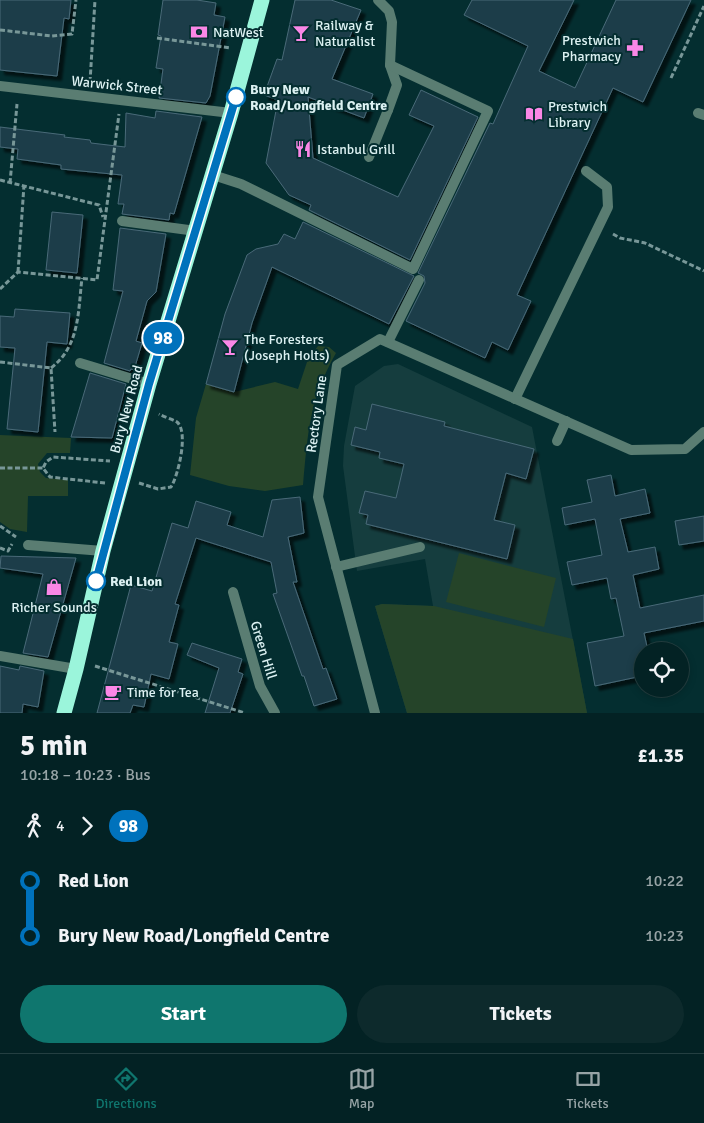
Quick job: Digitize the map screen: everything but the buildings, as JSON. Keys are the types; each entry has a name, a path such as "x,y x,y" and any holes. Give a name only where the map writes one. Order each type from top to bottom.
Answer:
{"highway":[{"name":"Bury New Road","path":"64,713 103,551 124,482 149,384 213,175 262,0"}],"street":[{"path":"369,157 398,85 390,65 392,22 389,11 378,0"},
{"path":"213,175 241,184 413,269 488,111 390,65"},
{"name":"Warwick Street","path":"0,86 143,101 231,113"},
{"path":"515,399 608,207 607,187 586,171"},
{"path":"122,221 196,231"},
{"path":"419,280 388,342 631,450 685,449 704,432"},
{"name":"Rectory Lane","path":"375,713 318,497 336,365 380,339 388,342"},
{"path":"80,362 149,384"},
{"path":"558,441 566,422"},
{"path":"28,545 103,551"},
{"path":"336,567 420,547"},
{"name":"Green Hill","path":"233,592 260,686 275,713"},
{"path":"0,656 77,665"}],"path":[{"path":"0,30 52,36 72,34 76,0"},
{"path":"88,95 95,0"},
{"path":"671,78 704,6"},
{"path":"157,38 249,50"},
{"path":"10,183 19,89"},
{"path":"18,272 97,280 121,99"},
{"path":"0,180 99,205 104,219"},
{"path":"0,289 18,272 24,186"},
{"path":"599,226 620,238 645,243 704,271"},
{"path":"0,362 51,368 62,360 76,335 82,278"},
{"path":"51,368 54,432"},
{"path":"44,468 50,477 124,482 158,489 171,487 177,478 183,433 178,423 143,408"},
{"path":"44,468 46,462 53,457 129,463"},
{"path":"0,468 44,468"},
{"path":"0,548 8,551 16,537"},
{"path":"77,665 245,713"}],"shaded area":[{"path":"318,346 329,347 336,353 320,386 311,417 303,485 265,491 229,486 190,475 196,418 206,384 234,392 275,382 298,389 308,359"},
{"path":"398,364 532,427 587,713 407,713 375,606 382,604 433,606 425,559 357,571 343,466 344,446 355,386 384,366"},
{"path":"0,435 71,438 70,453 47,453 38,464 40,472 46,478 68,480 68,496 28,496 27,532 10,529 0,522"},
{"path":"459,553 556,578 544,627 446,602"},
{"path":"382,604 434,606 573,639 587,713 407,713 375,606"}],"bus line":[{"name":"98","path":"96,581 149,384 236,97"}],"place":[{"name":"NatWest","path":"199,32"},
{"name":"Railway & Naturalist","path":"301,33"},
{"name":"Prestwich Pharmacy","path":"635,48"},
{"name":"Bury New Road/Longfield Centre","path":"236,97"},
{"name":"Prestwich Library","path":"534,114"},
{"name":"Istanbul Grill","path":"303,149"},
{"name":"The Foresters (Joseph Holts)","path":"230,347"},
{"name":"Red Lion","path":"96,581"},
{"name":"Richer Sounds","path":"54,587"},
{"name":"Time for Tea","path":"113,692"}]}
